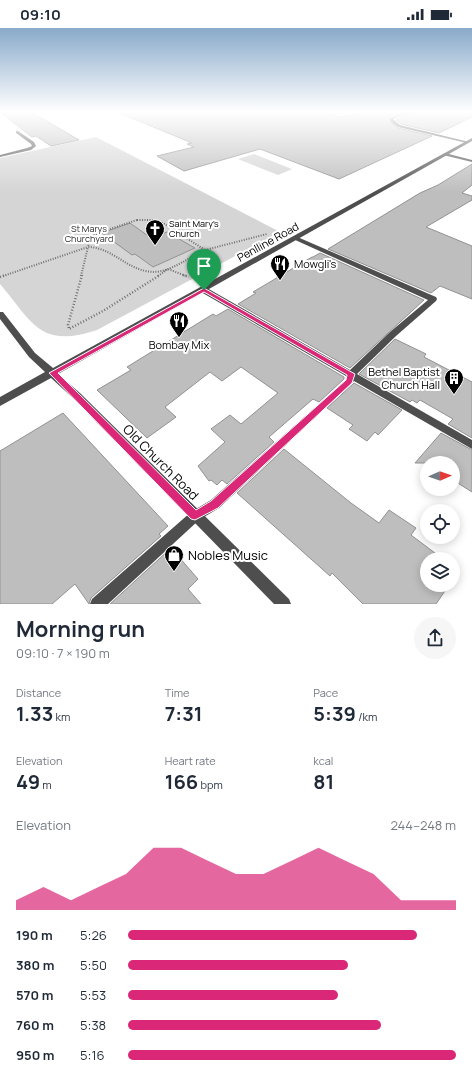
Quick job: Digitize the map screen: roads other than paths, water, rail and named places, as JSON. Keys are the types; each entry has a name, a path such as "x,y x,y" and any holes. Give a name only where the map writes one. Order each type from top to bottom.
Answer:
{"street":[{"path":"0,156 29,149 34,146 33,143 27,139"},
{"name":"Penlline Road","path":"0,402 204,290 470,140"},
{"path":"445,154 472,161"},
{"path":"97,604 195,516 215,504 350,381 351,374 433,299 295,238"},
{"path":"204,290 472,445"},
{"name":"Old Church Road","path":"0,314 32,355 53,373 284,604"}],"place":[{"name":"Saint Mary's Church","path":"155,246"},
{"name":"Mowgli's","path":"280,281"},
{"name":"Bombay Mix","path":"179,338"},
{"name":"Bethel Baptist Church Hall","path":"454,395"},
{"name":"Nobles Music","path":"174,572"}],"park label":[{"name":"St Marys Churchyard","path":"89,234"}]}
